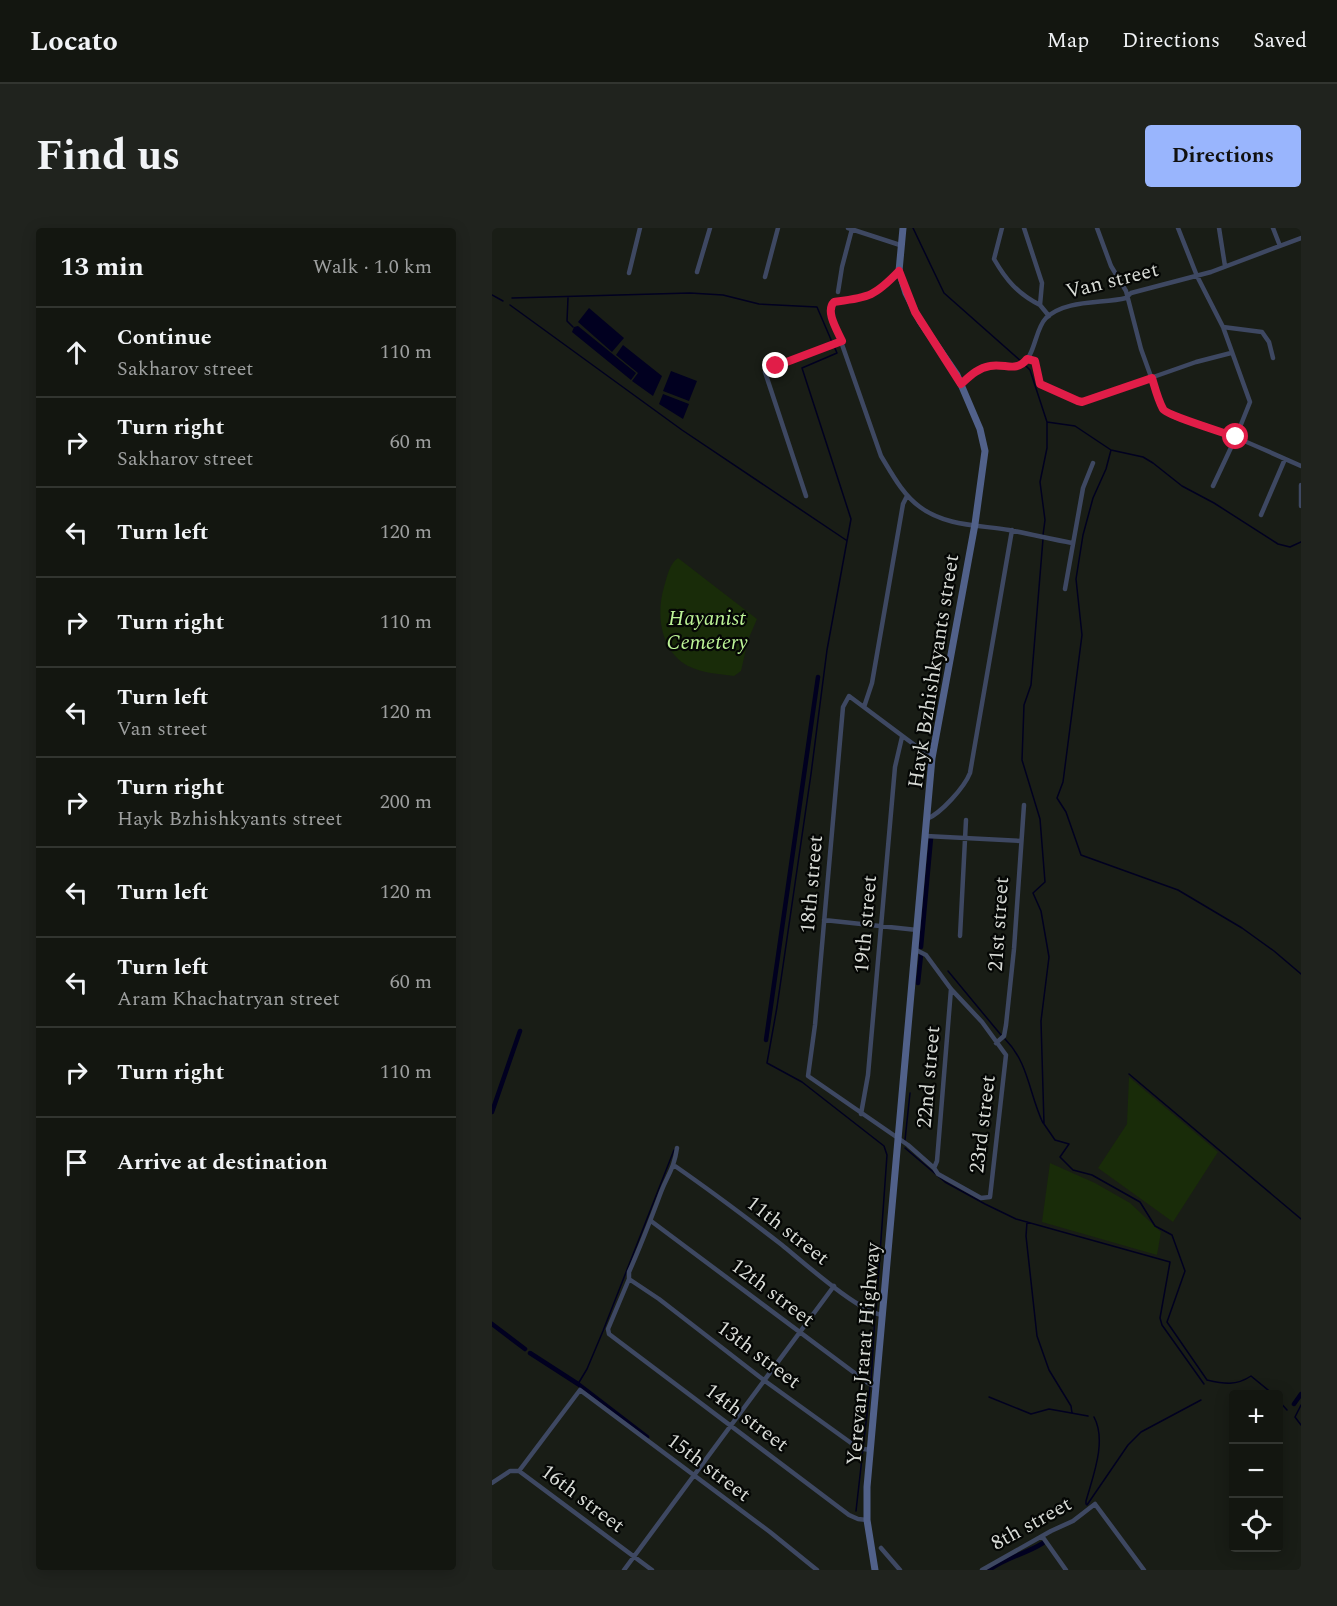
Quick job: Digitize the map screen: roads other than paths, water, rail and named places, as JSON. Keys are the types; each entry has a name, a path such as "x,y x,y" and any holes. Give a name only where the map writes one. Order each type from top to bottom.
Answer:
{"main road":[{"name":"Hayk Bzhishkyants street","path":"899,1141 932,758 975,524 985,451 980,429 961,384 915,312 899,271 903,228"},
{"name":"Yerevan-Jrarat Highway","path":"875,1570 867,1520 867,1487 899,1141"}],"street":[{"path":"629,273 640,228"},
{"path":"697,272 710,228"},
{"path":"765,277 778,228"},
{"path":"1002,228 994,259 1018,292 1040,305 1049,316"},
{"path":"1024,228 1042,283 1040,305"},
{"path":"1097,228 1111,266 1126,291 1126,298 1163,410 1168,414 1236,437 1301,466"},
{"path":"1178,228 1197,276 1223,327 1250,402 1213,486"},
{"path":"1219,228 1225,266"},
{"path":"1273,228 1280,246"},
{"path":"838,292 850,229 900,245"},
{"name":"Van street","path":"961,384 974,372 988,366 1015,368 1019,366 1027,359 1046,318 1072,306 1126,298 1131,293 1197,276 1301,238"},
{"path":"899,271 880,291 869,296 834,302 830,310 881,456 907,496 920,507 941,519 1072,543"},
{"path":"1223,327 1262,332 1269,342 1273,358"},
{"path":"806,496 780,410 765,372 842,341"},
{"path":"1027,359 1035,361 1040,384 1082,402 1196,362 1231,353"},
{"path":"1261,515 1285,459"},
{"path":"1065,589 1083,488 1093,463"},
{"path":"1301,485 1301,506"},
{"path":"907,496 903,504 872,683 864,707 932,758"},
{"path":"927,819 935,816 967,781 970,773 1012,531"},
{"name":"18th street","path":"861,1114 808,1076 815,1025 843,707 849,696 864,707"},
{"name":"19th street","path":"861,1114 868,1075 895,768 902,736"},
{"name":"21st street","path":"996,1043 1004,1036 1014,949 1024,805"},
{"path":"960,936 966,820"},
{"path":"926,836 1021,841"},
{"path":"824,920 917,930"},
{"path":"916,950 926,955 951,989 982,1022 996,1043"},
{"name":"22nd street","path":"934,1168 938,1150 951,989"},
{"name":"23rd street","path":"934,1168 938,1174 981,1198 990,1197 1006,1055 996,1043"},
{"path":"861,1114 908,1145 934,1168"},
{"path":"629,1279 628,1272 662,1190 675,1166 677,1148"},
{"name":"11th street","path":"675,1166 711,1190 834,1286 873,1314 882,1315"},
{"name":"12th street","path":"651,1221 800,1334 875,1386"},
{"name":"14th street","path":"629,1279 608,1329 609,1334 849,1515 867,1520"},
{"name":"13th street","path":"629,1279 858,1448 871,1450"},
{"path":"624,1570 834,1286"},
{"name":"15th street","path":"519,1471 580,1390 770,1532 817,1570"},
{"name":"16th street","path":"492,1483 510,1472 519,1471 652,1570"},
{"name":"8th street","path":"982,1570 1073,1521 1095,1504 1144,1570"},
{"path":"1042,1536 1066,1570"},
{"path":"881,1548 900,1570"},
{"path":"802,1570 807,1563"}],"water":[{"path":"589,308 624,338 612,352 578,322"},
{"path":"578,326 636,373 631,380 572,332 574,327"},
{"path":"623,345 662,376 653,396 632,381 638,373 616,355"},
{"path":"671,371 697,381 689,401 663,391"},
{"path":"663,394 689,404 683,419 659,404"}],"waterway":[{"path":"913,228 944,293 1022,362"},
{"path":"512,298 690,293 723,295 759,304 817,307 832,342"},
{"path":"492,295 503,301"},
{"path":"568,298 567,321 573,327"},
{"path":"510,305 682,430 846,540"},
{"path":"834,346 837,353 802,368 851,519 827,650 811,774 767,1063 802,1082 884,1146 887,1155 876,1310"},
{"path":"1025,365 1030,370 1047,422 1047,448 1040,482 1045,520 1043,535"},
{"path":"1047,422 1075,426 1111,450 1143,457 1182,486 1214,503 1278,544 1290,547 1301,542"},
{"path":"1111,450 1106,469 1093,498 1083,535 1076,579 1082,635 1063,782 1057,798 1066,812 1081,855 1178,890 1242,928 1301,974"},
{"path":"1043,539 1031,685 1024,705 1022,760 1040,819 1045,882 1033,893 1041,911 1049,957 1041,1021 1044,1124 1055,1140 1069,1144 1060,1157 1073,1170 1092,1175 1140,1202 1155,1226 1172,1235 1185,1271 1167,1322 1207,1380 1230,1383 1251,1376 1268,1390"},
{"path":"766,1040 818,677"},
{"path":"921,947 931,838"},
{"path":"918,983 921,955"},
{"path":"948,971 1001,1035"},
{"path":"492,1112 520,1031"},
{"path":"1005,1039 1024,1068 1043,1123"},
{"path":"1129,1074 1301,1219"},
{"path":"905,1140 910,1093"},
{"path":"905,1148 945,1182 1016,1219 1170,1262 1160,1318 1162,1325 1204,1384"},
{"path":"578,1384 603,1331 674,1150"},
{"path":"1027,1222 1026,1236 1037,1336 1049,1370 1071,1406 1072,1413"},
{"path":"871,1382 875,1315"},
{"path":"492,1324 525,1349"},
{"path":"530,1353 578,1384 647,1437"},
{"path":"856,1511 870,1387"},
{"path":"1294,1404 1301,1394"},
{"path":"989,1397 1031,1414 1049,1409 1088,1416"},
{"path":"1087,1505 1128,1445 1141,1432 1201,1400"},
{"path":"1301,1405 1295,1417 1301,1425"},
{"path":"1283,1406 1287,1410"},
{"path":"1086,1504 1098,1459 1098,1426 1094,1417"},
{"path":"989,1570 1043,1543"}],"park label":[{"name":"Hayanist Cemetery","path":"707,630"}]}
